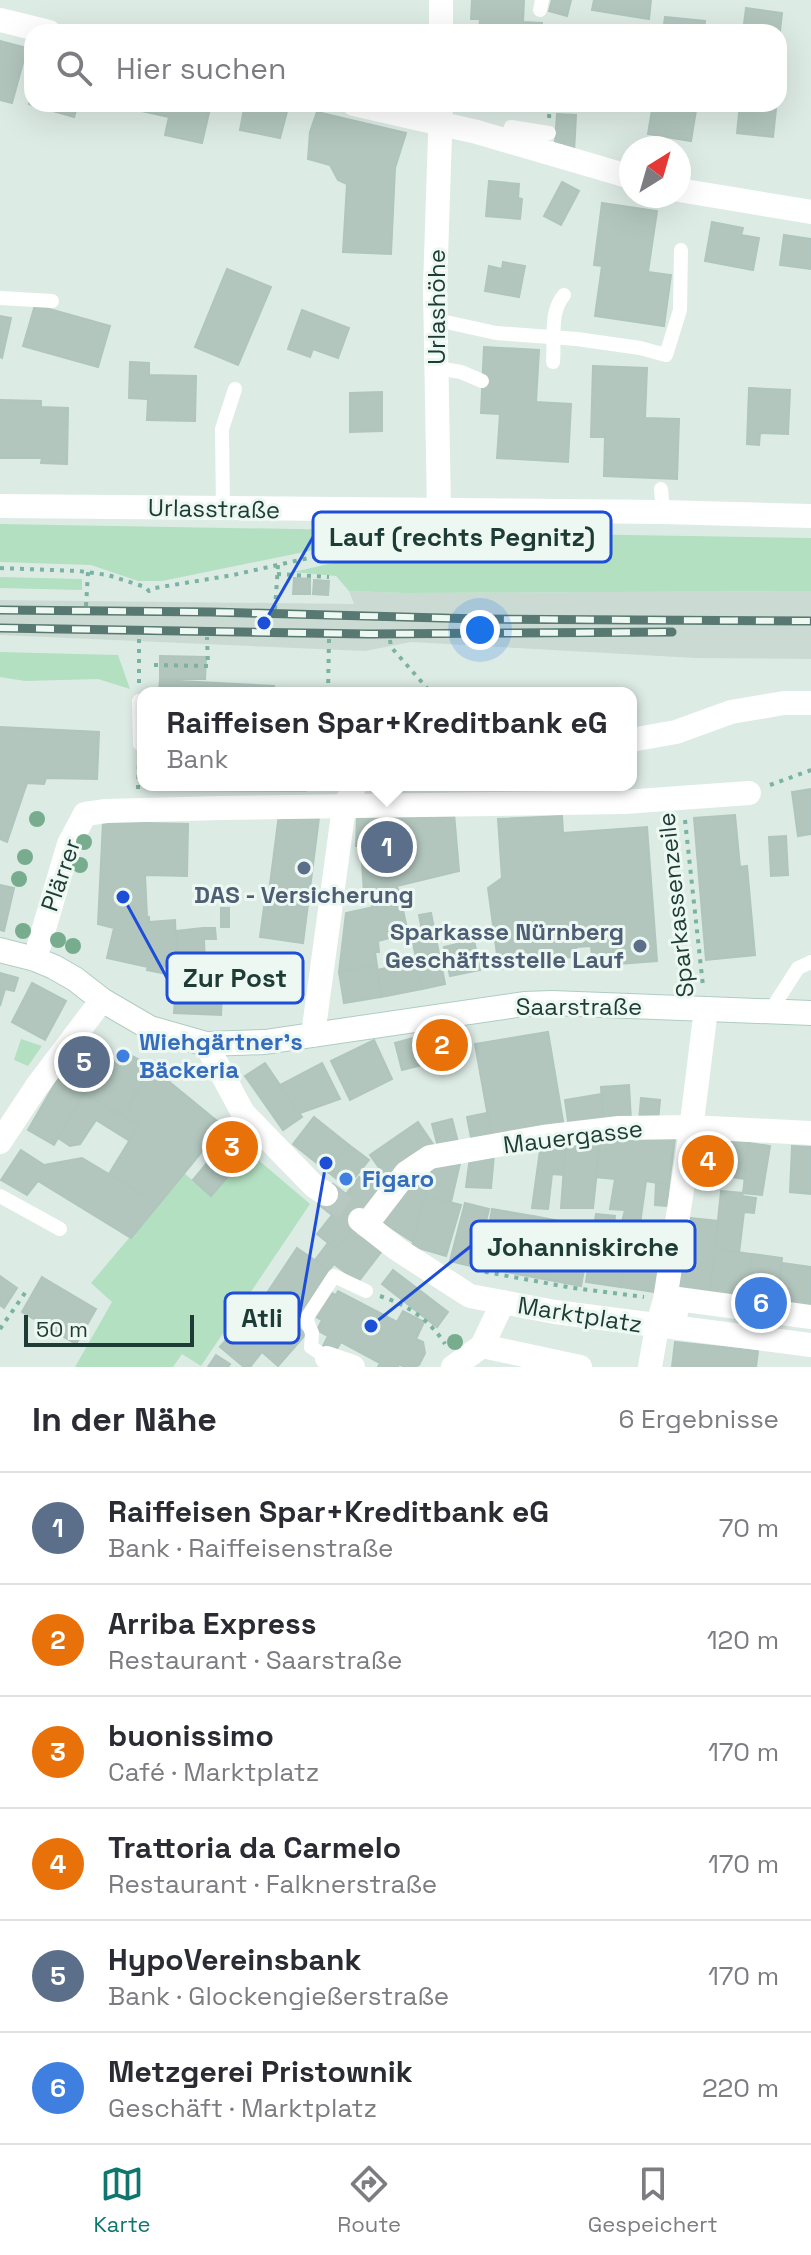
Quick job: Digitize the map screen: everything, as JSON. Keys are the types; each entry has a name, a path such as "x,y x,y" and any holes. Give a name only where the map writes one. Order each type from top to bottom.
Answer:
{"street":[{"path":"441,0 441,24"},
{"path":"0,20 24,26"},
{"path":"441,114 477,132 619,174"},
{"name":"Urlashöhe","path":"439,510 435,288 441,114"},
{"path":"691,192 811,212"},
{"name":"Urlasstraße","path":"0,506 439,510 662,501 811,516"},
{"path":"637,739 676,732 731,712 784,703 811,703"},
{"path":"313,1035 344,807 352,791"},
{"path":"344,807 624,802 749,793"},
{"name":"Plärrer","path":"35,959 69,844 85,814 106,811 344,807"},
{"name":"Saarstraße","path":"0,950 35,959 75,979 102,1000 150,1028 206,1044 265,1042 524,1004 811,1013"},
{"path":"0,1142 37,1086 102,1000"},
{"path":"665,1328 665,1300 706,1009"},
{"path":"206,1044 243,1113 314,1186 326,1194"},
{"name":"Mauergasse","path":"363,1223 406,1173 430,1157 543,1137 619,1128 691,1127 811,1133"},
{"name":"Marktplatz","path":"363,1223 470,1296 665,1328 811,1345"},
{"name":"Marktplatz","path":"650,1367 678,1299 811,1317"},
{"name":"Marktplatz","path":"503,1302 482,1346 580,1367"},
{"name":"Marktplatz","path":"665,1328 666,1367"},
{"path":"455,1365 482,1346"},
{"path":"326,1363 353,1367"}],"lane":[{"path":"506,141 511,127 549,133"},
{"path":"437,320 496,333 577,339 666,355 680,310 681,250"},
{"path":"553,362 554,318 557,303 564,295"},
{"path":"0,298 52,301"},
{"path":"437,368 461,372 482,381"},
{"path":"223,509 222,429 235,389"},
{"path":"771,1010 798,968 811,962"},
{"path":"0,1196 60,1229"},
{"path":"326,1363 311,1347 312,1333 306,1319 334,1276 366,1291"}],"path":[{"path":"0,568 108,575 149,591 411,534"},
{"path":"275,609 278,565"},
{"path":"86,606 88,572"},
{"path":"277,574 329,577"},
{"path":"139,636 139,687"},
{"path":"154,665 208,666 207,637"},
{"path":"328,687 329,639"},
{"path":"390,640 391,647 426,687"},
{"path":"749,793 811,770"},
{"name":"Sparkassenzeile","path":"683,797 706,1009"},
{"path":"466,1268 573,1288 665,1300"},
{"path":"0,1329 27,1290"},
{"path":"366,1291 397,1302 425,1319 438,1333 455,1365"}],"shaded area":[{"path":"349,591 811,591 811,659 695,658 411,642 365,651 0,635 0,600 354,604"}],"green space":[{"path":"0,524 407,531 162,581 138,581 91,565 0,562"},
{"path":"443,532 811,538 811,591 349,591 336,576 293,572 427,542"},
{"path":"0,577 82,579 82,590 0,588"},
{"path":"0,652 118,655 130,689 98,679 25,681 0,677"},
{"path":"160,791 306,791 307,792"},
{"path":"21,1039 42,1046 28,1066 14,1060"},
{"path":"249,1152 310,1204 201,1366 182,1354 173,1367 75,1367 112,1302 91,1283 184,1173 211,1196"}],"building":[{"path":"472,0 524,0 523,22 542,23 480,24 480,19 471,19"},
{"path":"552,0 571,0 567,16 549,11"},
{"path":"594,0 651,0 649,19 592,10"},
{"path":"746,8 782,13 781,24 744,24"},
{"path":"665,17 705,21 705,24 664,24"},
{"path":"0,41 24,47 24,59 12,103 0,100"},
{"path":"57,112 76,112 74,117"},
{"path":"146,112 209,112 202,143 165,135 169,117"},
{"path":"243,112 287,112 280,138 240,130"},
{"path":"317,112 406,133 395,168 391,254 343,252 347,184 338,180 330,165 308,159 310,132"},
{"path":"652,112 696,112 691,141 691,136 648,134"},
{"path":"739,112 776,112 773,137 737,133"},
{"path":"557,114 576,115 574,153 563,152 564,143 555,143"},
{"path":"489,181 519,184 518,198 522,199 520,219 486,216"},
{"path":"562,182 579,191 561,225 544,216"},
{"path":"602,203 619,205 619,208 657,211 648,272 671,275 664,326 595,316 602,266 594,265"},
{"path":"712,222 743,228 741,235 759,238 753,270 705,261"},
{"path":"784,235 811,239 811,269 780,265"},
{"path":"503,262 525,266 519,297 485,291 489,266 502,269"},
{"path":"227,269 271,287 238,365 195,347"},
{"path":"35,305 110,326 98,367 23,346"},
{"path":"302,310 349,328 338,358 313,349 310,357 288,349"},
{"path":"0,316 11,318 2,358 0,357"},
{"path":"484,347 539,350 536,402 571,404 568,462 497,458 500,414 481,413"},
{"path":"130,362 149,363 149,375 196,376 195,421 147,420 148,399 129,398"},
{"path":"593,366 647,368 645,418 679,419 677,479 604,476 605,437 591,437"},
{"path":"749,388 790,390 788,434 760,433 759,445 747,444"},
{"path":"382,392 382,431 350,432 350,393"},
{"path":"0,400 41,401 41,407 68,408 67,464 41,463 42,458 0,458"},
{"path":"294,578 310,579 310,594 293,594"},
{"path":"314,580 329,581 328,595 313,594"},
{"path":"160,656 206,657 205,679 160,679"},
{"path":"160,680 274,686 274,687 159,687"},
{"path":"0,727 99,732 97,779 46,778 44,784 27,783 7,842 0,839"},
{"path":"811,789 811,834 798,836 792,792"},
{"path":"454,813 459,871 397,886 401,901 372,906 371,894 364,894 361,846 356,846 357,818"},
{"path":"279,814 319,818 303,943 260,937 264,907 267,908"},
{"path":"735,815 740,867 747,866 755,955 706,960 694,818"},
{"path":"562,816 563,833 647,827 657,961 593,966 591,946 576,947 577,956 499,969 488,888 502,878 498,819"},
{"path":"103,822 188,824 187,876 145,875 149,922 175,920 177,967 164,966 162,973 107,958 114,928 98,924"},
{"path":"786,836 788,875 771,876 769,837"},
{"path":"0,885 14,888 4,931 0,930"},
{"path":"401,901 408,933 378,941 379,952 375,952 377,966 339,972 346,913"},
{"path":"221,908 229,908 229,927 221,927"},
{"path":"431,913 445,984 422,989 412,938 423,936 419,915"},
{"path":"215,928 216,939 204,939 205,968 177,967 177,931"},
{"path":"474,940 480,970 450,976 444,947"},
{"path":"417,961 422,989 381,997 377,970"},
{"path":"377,966 381,997 344,1003 339,972"},
{"path":"177,967 223,969 221,1015 174,1013"},
{"path":"0,973 18,978 14,991 5,989 0,1006"},
{"path":"32,983 66,1001 45,1040 12,1022"},
{"path":"446,1029 453,1057 402,1070 395,1043"},
{"path":"548,1032 564,1127 492,1139 475,1044"},
{"path":"374,1040 392,1079 350,1100 331,1061"},
{"path":"75,1049 101,1064 54,1145 28,1130"},
{"path":"120,1049 150,1066 124,1116 84,1094 101,1064 109,1068"},
{"path":"265,1063 302,1117 283,1130 245,1076"},
{"path":"322,1063 340,1099 300,1113 280,1085"},
{"path":"150,1066 223,1126 159,1204 109,1174 139,1125 124,1116"},
{"path":"629,1085 631,1120 603,1122 601,1087"},
{"path":"84,1094 139,1125 130,1141 96,1120 80,1144 70,1146 58,1138"},
{"path":"602,1094 603,1122 569,1128 565,1100"},
{"path":"641,1098 660,1100 658,1122 639,1121"},
{"path":"487,1113 492,1139 472,1142 467,1117"},
{"path":"314,1117 349,1145 328,1172 293,1144"},
{"path":"452,1119 459,1146 439,1151 432,1124"},
{"path":"418,1122 435,1147 387,1179 370,1155"},
{"path":"223,1126 249,1152 211,1196 193,1180 212,1157 203,1150"},
{"path":"601,1133 593,1208 561,1208 566,1140"},
{"path":"601,1133 675,1139 669,1185 646,1181 640,1224 622,1222 625,1210 610,1209 615,1179 596,1177"},
{"path":"700,1137 749,1143 745,1179 713,1174 712,1181 694,1178"},
{"path":"566,1140 563,1175 552,1174 548,1209 532,1208 541,1143"},
{"path":"749,1143 770,1146 762,1195 743,1193"},
{"path":"349,1145 369,1160 347,1187 328,1172"},
{"path":"792,1146 811,1147 811,1194 790,1192"},
{"path":"21,1150 44,1165 82,1158 159,1204 131,1238 38,1181 27,1195 1,1180"},
{"path":"494,1154 491,1188 466,1187 470,1157"},
{"path":"461,1159 451,1202 425,1196 434,1162"},
{"path":"373,1170 388,1182 336,1249 317,1234 332,1215 318,1204 333,1184 346,1194 359,1177 364,1181"},
{"path":"416,1172 429,1180 413,1242 382,1222"},
{"path":"656,1183 669,1185 667,1206 655,1205"},
{"path":"721,1191 756,1198 754,1213 744,1212 739,1253 715,1249"},
{"path":"425,1196 461,1205 446,1256 412,1246"},
{"path":"465,1203 489,1209 475,1267 450,1261"},
{"path":"492,1209 533,1216 522,1275 482,1267"},
{"path":"596,1214 615,1216 613,1231 628,1232 621,1287 586,1282"},
{"path":"533,1216 560,1221 549,1280 522,1275"},
{"path":"690,1218 718,1221 709,1302 678,1299"},
{"path":"560,1221 592,1227 581,1286 549,1280"},
{"path":"353,1228 382,1251 358,1282 334,1264 329,1270 315,1260 328,1243 336,1249"},
{"path":"628,1232 662,1238 655,1292 621,1287"},
{"path":"297,1248 329,1270 300,1315 267,1293"},
{"path":"715,1249 752,1254 744,1308 709,1302"},
{"path":"752,1254 782,1258 776,1312 744,1308"},
{"path":"782,1263 811,1267 811,1317 776,1312"},
{"path":"393,1270 448,1312 437,1327 382,1284"},
{"path":"0,1276 17,1288 4,1308 0,1305"},
{"path":"42,1277 96,1309 76,1344 22,1312"},
{"path":"327,1291 336,1295 338,1291 397,1322 403,1311 424,1322 416,1339 423,1342 425,1353 419,1365 378,1367 380,1363 341,1342 335,1352 323,1346 328,1336 317,1330 322,1320 314,1316"},
{"path":"275,1308 306,1334 278,1366 262,1352 250,1367 244,1367 220,1347 236,1328 249,1339"},
{"path":"675,1342 758,1351 756,1367 672,1367"},
{"path":"216,1355 230,1364 228,1367 208,1367"}],"tunnel":[{"path":"326,1194 360,1220"}],"railway":[{"path":"0,610 479,619 811,621"},
{"path":"0,628 368,634 672,632"}],"place":[{"name":"Lauf (rechts Pegnitz)","path":"264,623"},
{"name":"Raiffeisen Spar+Kreditbank eG","path":"387,847"},
{"name":"DAS - Versicherung","path":"304,868"},
{"name":"Zur Post","path":"123,897"},
{"name":"Sparkasse Nürnberg Geschäftsstelle Lauf","path":"640,946"},
{"name":"Arriba Express","path":"442,1045"},
{"name":"Wiehgärtner's Bäckeria","path":"123,1056"},
{"name":"HypoVereinsbank","path":"84,1062"},
{"name":"buonissimo","path":"232,1147"},
{"name":"Trattoria da Carmelo","path":"708,1161"},
{"name":"Atli","path":"326,1163"},
{"name":"Figaro","path":"346,1179"},
{"name":"Metzgerei Pristownik","path":"761,1303"},
{"name":"Johanniskirche","path":"371,1326"}]}
